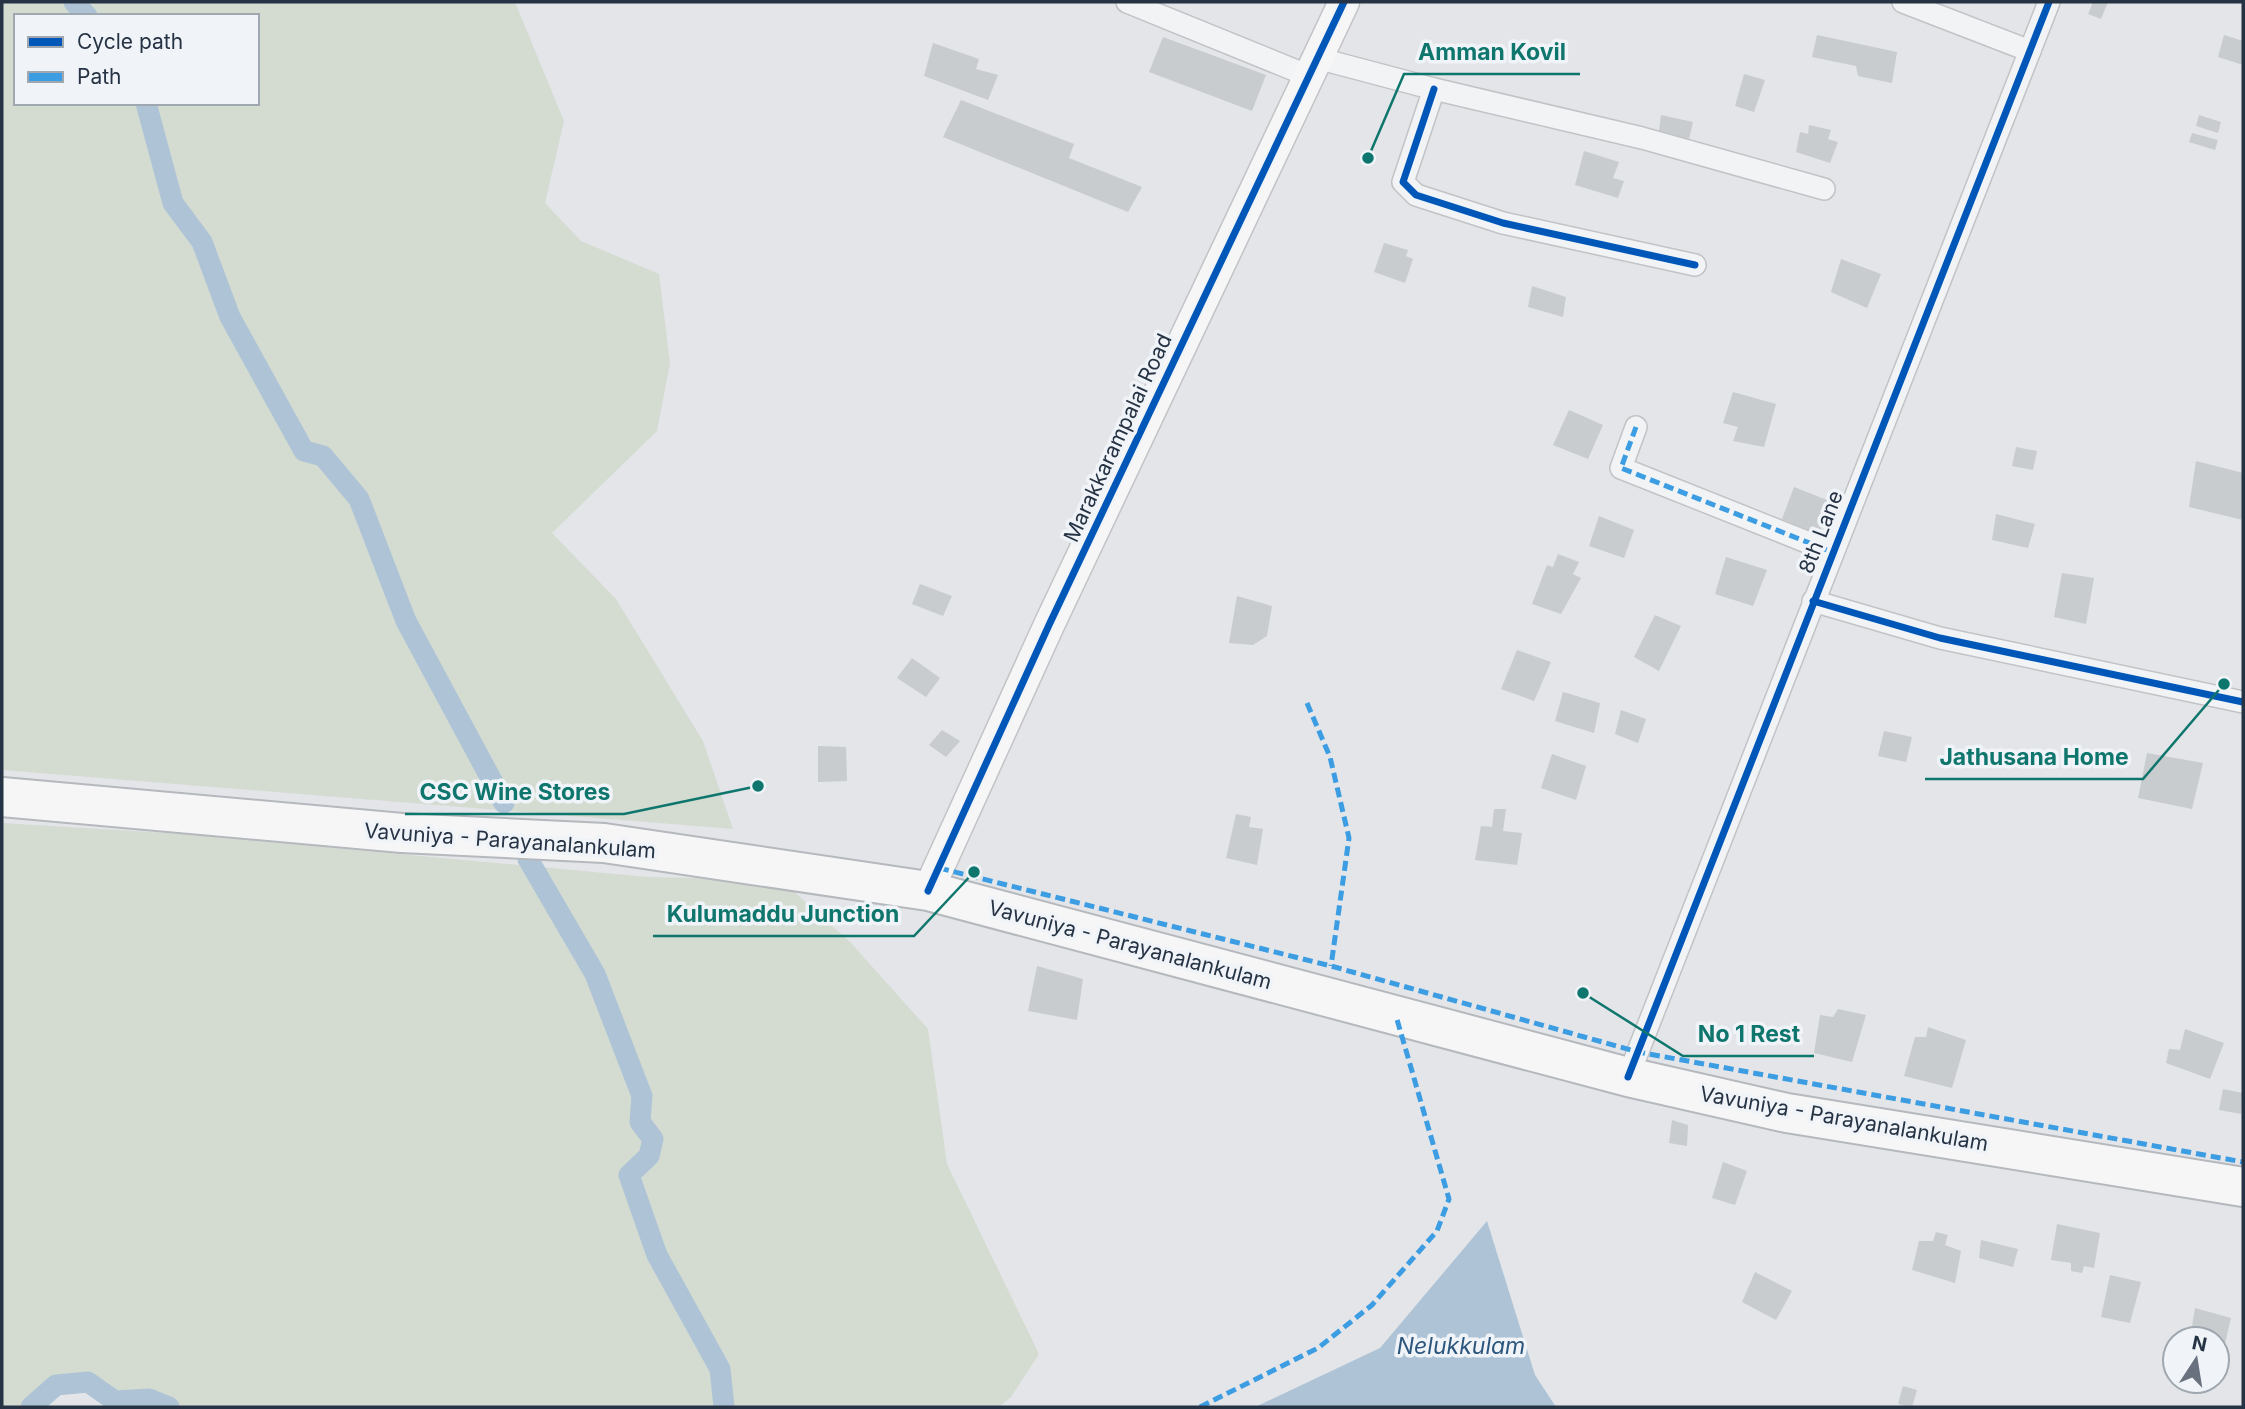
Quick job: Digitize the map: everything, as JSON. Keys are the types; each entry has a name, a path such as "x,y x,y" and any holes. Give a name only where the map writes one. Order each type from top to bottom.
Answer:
{"highway":[{"name":"Vavuniya - Parayanalankulam","path":"2,797 402,833 604,843 928,891 1629,1077 1787,1113 2243,1187"}],"street":[{"path":"1127,2 1313,67 1434,89 1642,138 1824,189"},
{"name":"Marakkarampalai Road","path":"928,891 1049,625 1344,2"},
{"path":"1903,2 2030,51"},
{"name":"8th Lane","path":"1629,1077 2049,2"},
{"path":"1434,89 1403,182 1416,195 1503,223 1695,265"},
{"path":"1636,427 1621,468 1832,552"},
{"path":"1813,601 1940,638 2243,702"}],"shaded area":[{"path":"2,2 515,2 564,121 545,203 581,241 659,274 670,363 657,431 552,533 616,599 703,741 733,829 2,770"},
{"path":"2,823 183,834 648,877 781,880 851,943 928,1029 947,1164 1039,1354 1011,1397 999,1407 177,1407 143,1390 115,1394 55,1382 24,1407 2,1407"}],"water":[{"name":"Nelukkulam","path":"1487,1221 1535,1375 1556,1407 1255,1407 1380,1348"}],"building":[{"path":"2093,2 2108,2 2101,19 2088,14"},
{"path":"1817,35 1897,52 1892,83 1858,76 1856,66 1812,57"},
{"path":"2224,35 2243,41 2243,65 2218,57"},
{"path":"1163,37 1266,75 1252,111 1149,72"},
{"path":"933,43 979,59 976,69 998,75 988,100 924,76"},
{"path":"1744,74 1765,80 1754,112 1735,106"},
{"path":"961,100 1074,144 1069,158 1142,187 1128,212 943,137"},
{"path":"1661,115 1693,122 1689,139 1659,131"},
{"path":"2199,115 2221,122 2218,133 2196,126"},
{"path":"1809,125 1831,130 1828,139 1838,142 1830,163 1796,152 1800,132 1808,134"},
{"path":"2192,133 2218,140 2215,150 2189,142"},
{"path":"1584,151 1619,162 1613,178 1624,181 1618,198 1575,185"},
{"path":"1384,243 1408,250 1406,256 1413,259 1405,283 1374,272"},
{"path":"1841,259 1881,274 1867,308 1831,292"},
{"path":"1532,286 1566,297 1563,317 1528,307"},
{"path":"1733,392 1776,404 1764,447 1733,441 1738,427 1723,423"},
{"path":"1569,410 1603,425 1588,459 1553,445"},
{"path":"2016,447 2037,451 2033,470 2012,466"},
{"path":"2196,461 2243,473 2243,520 2189,507"},
{"path":"1794,487 1832,502 1819,534 1782,519"},
{"path":"1996,514 2035,524 2028,548 1992,540"},
{"path":"1599,516 1634,530 1624,558 1589,546"},
{"path":"1558,554 1579,562 1573,574 1581,578 1561,614 1532,604 1547,565 1553,567"},
{"path":"1726,557 1767,570 1753,606 1715,594"},
{"path":"2062,573 2094,578 2086,624 2054,617"},
{"path":"920,584 952,596 943,616 912,604"},
{"path":"1237,596 1272,606 1267,636 1253,645 1229,643"},
{"path":"1655,615 1681,626 1659,671 1634,657"},
{"path":"1517,650 1551,662 1534,701 1501,689"},
{"path":"912,658 940,678 926,697 897,678"},
{"path":"1563,692 1600,703 1594,733 1555,721"},
{"path":"1621,710 1646,719 1638,743 1615,734"},
{"path":"942,730 960,741 946,757 929,745"},
{"path":"1884,731 1912,737 1906,762 1878,756"},
{"path":"818,746 846,747 847,781 818,782"},
{"path":"2147,753 2203,763 2192,809 2138,798"},
{"path":"1552,754 1586,766 1576,800 1541,788"},
{"path":"1494,809 1506,809 1503,831 1522,833 1517,865 1475,860 1481,826 1492,827"},
{"path":"1236,814 1251,817 1249,827 1263,829 1257,865 1226,858"},
{"path":"1037,966 1083,979 1077,1020 1028,1011"},
{"path":"1838,1009 1866,1015 1852,1062 1814,1053 1820,1015 1833,1017"},
{"path":"1928,1027 1966,1040 1952,1088 1904,1076 1915,1037 1926,1037"},
{"path":"2185,1029 2224,1043 2210,1079 2166,1063 2169,1049 2180,1050"},
{"path":"2223,1089 2243,1093 2241,1114 2219,1110"},
{"path":"1672,1120 1688,1125 1687,1146 1669,1143"},
{"path":"1723,1162 1747,1171 1735,1205 1712,1198"},
{"path":"2057,1224 2100,1233 2094,1268 2084,1266 2082,1273 2071,1271 2071,1263 2051,1260"},
{"path":"1936,1232 1948,1235 1945,1245 1961,1251 1955,1283 1912,1270 1919,1241 1933,1241"},
{"path":"1981,1240 2018,1249 2013,1267 1979,1258"},
{"path":"1755,1272 1792,1291 1776,1320 1742,1302"},
{"path":"2110,1275 2141,1282 2130,1323 2101,1317"},
{"path":"2195,1308 2231,1318 2229,1325 2192,1325"},
{"path":"1903,1386 1917,1390 1912,1407 1898,1404"}],"waterway":[{"path":"74,2 85,14"},
{"path":"147,105 173,203 202,242 230,317 304,451 323,456 359,499 406,621 504,803"},
{"path":"528,859 595,974 642,1096 640,1122 653,1139 649,1156 629,1175 657,1255 720,1369 724,1407"},
{"path":"31,1407 56,1385 88,1382 115,1401 149,1399 169,1407"}],"marked path":[{"path":"1636,427 1621,468 1832,552"},
{"path":"1307,703 1330,757 1349,838 1331,966"},
{"path":"939,868 1331,966 1638,1052 2243,1162"},
{"path":"1200,1407 1318,1348 1372,1305 1437,1231 1449,1199 1396,1016"}],"cycle path":[{"path":"928,891 1049,625 1344,2"},
{"path":"1628,1077 2049,2"},
{"path":"1434,89 1403,182 1416,195 1503,223 1695,265"},
{"path":"1813,601 1940,638 2243,702"}],"place":[{"name":"Amman Kovil","path":"1368,158"},
{"name":"Jathusana Home","path":"2224,684"},
{"name":"CSC Wine Stores","path":"758,786"},
{"name":"Kulumaddu Junction","path":"974,872"},
{"name":"No 1 Rest","path":"1583,993"}]}
